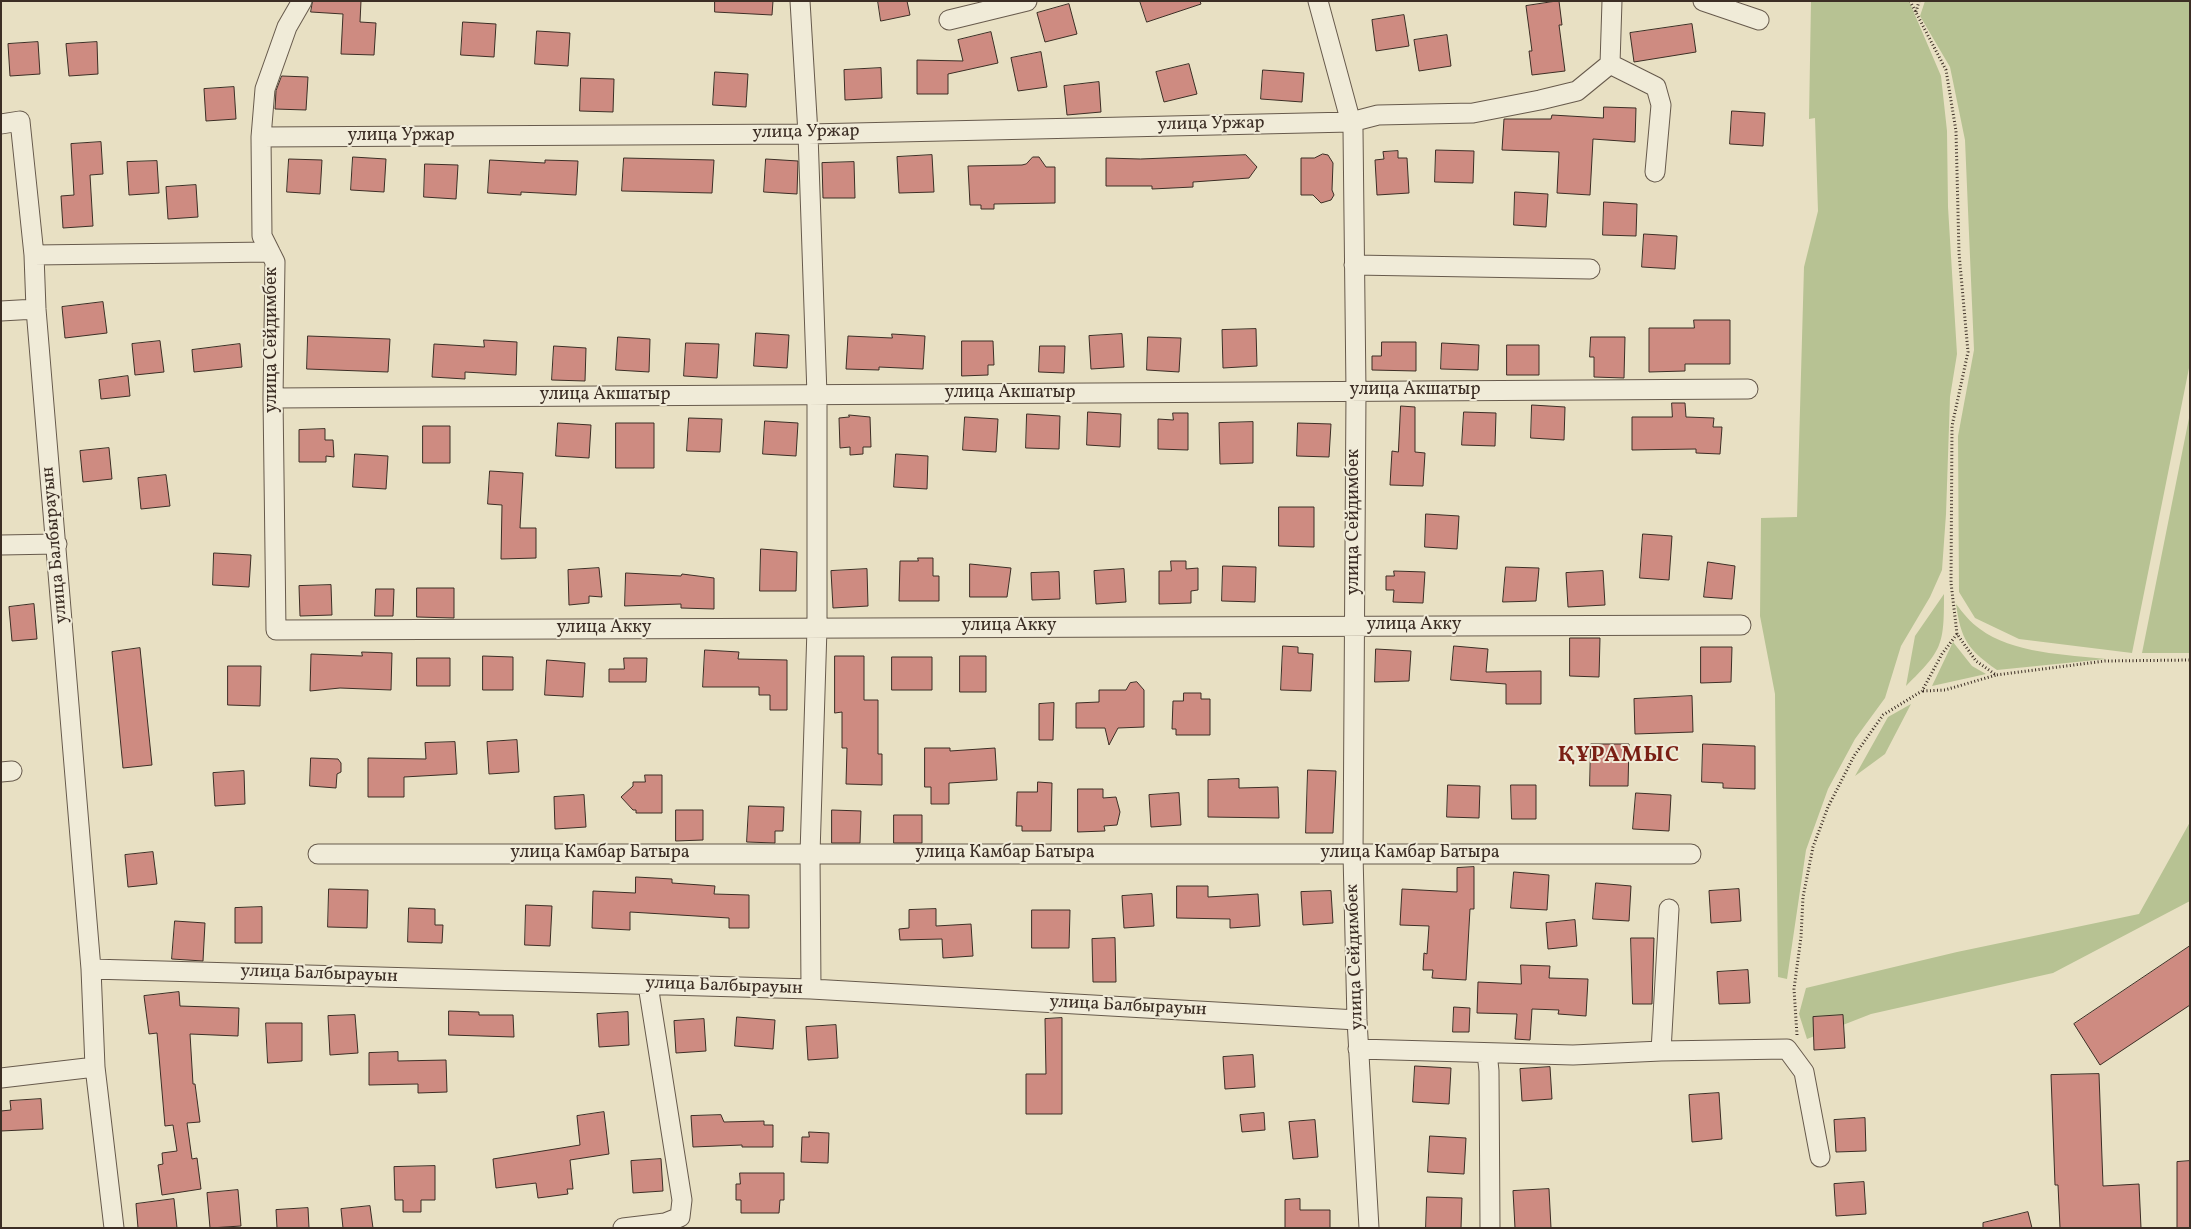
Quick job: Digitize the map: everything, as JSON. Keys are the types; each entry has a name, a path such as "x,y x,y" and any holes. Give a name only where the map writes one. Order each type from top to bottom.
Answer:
{"street":[{"name":"улица Сейдимбек","path":"276,630 273,398 275,262 262,236 261,137 265,89 286,27 302,1"},
{"path":"800,1 808,134 816,395 817,628 810,854 811,989"},
{"path":"949,20 1027,1"},
{"name":"улица Сейдимбек","path":"1318,1 1353,130 1356,392 1353,854 1358,1049 1369,1228"},
{"path":"1612,1 1610,64 1656,87 1661,105 1655,172"},
{"path":"1702,1 1760,20"},
{"name":"улица Уржар","path":"261,137 808,134 1351,122 1378,115 1473,113 1540,100 1577,91 1610,64"},
{"name":"улица Балбырауын","path":"10,122 34,255 36,309 91,969 95,1067 114,1228"},
{"path":"34,255 270,252"},
{"path":"1354,265 1590,269"},
{"path":"1,311 36,309"},
{"name":"улица Акшатыр","path":"273,398 1748,390"},
{"path":"1,545 57,544"},
{"name":"улица Акку","path":"276,630 1741,625"},
{"name":"улица Камбар Батыра","path":"318,854 1691,854"},
{"path":"1661,1051 1669,909"},
{"name":"улица Балбырауын","path":"91,969 811,989 1357,1020"},
{"path":"623,1228 665,1224 680,1217 682,1200 648,985"},
{"path":"1358,1049 1573,1055 1661,1051 1787,1049 1804,1072 1820,1157"},
{"path":"1487,1053 1489,1071 1490,1228"},
{"path":"1,1078 95,1067"}],"path":[{"path":"1910,1 1946,70 1956,131 1959,253 1968,352 1952,426 1951,583 1957,634 1976,661 1996,675"},
{"path":"1916,13 1919,1"},
{"path":"1922,691 1942,654 1957,634"},
{"path":"1798,1044 1794,989 1801,937 1803,897 1813,847 1828,806 1854,756 1883,715 1922,691 1945,690 1996,675 2105,661 2190,660"}],"green space":[{"path":"1811,1 1909,1 1941,76 1947,131 1948,207 1957,354 1950,397 1942,570 1930,597 1901,646 1885,698 1855,739 1828,789 1806,850 1787,979 1778,977 1775,694 1760,616 1761,518 1797,517 1804,267 1818,211 1815,118 1809,119"},
{"path":"1925,1 2190,1 2190,363 2132,653 2019,639 1975,618 1959,592 1958,436 1974,350 1965,140 1950,67 1920,16"},
{"path":"2190,413 2190,653 2142,653"},
{"path":"1944,594 1942,636 1939,646 1928,664 1906,686 1915,636"},
{"path":"1956,604 1976,626 2007,643 2023,648 2058,654 2106,659 1997,670 1979,656 1967,642 1960,626"},
{"path":"1953,642 1972,666 1986,674 1932,686"},
{"path":"1911,704 1885,754 1855,776 1888,717"},
{"path":"2190,822 2190,901 2053,973 1871,1014 1807,1039 1799,1014 1806,988 1957,952 2139,914"}],"building":[{"path":"313,1 361,1 360,22 376,23 374,55 341,54 343,14 311,12"},
{"path":"715,1 773,1 772,15 715,12"},
{"path":"878,1 907,1 910,15 881,21"},
{"path":"1140,1 1200,1 1201,4 1147,22"},
{"path":"1559,1 1562,25 1559,25 1565,71 1532,75 1529,51 1532,51 1526,6"},
{"path":"1069,4 1077,34 1045,42 1037,13"},
{"path":"1404,15 1409,46 1376,51 1372,20"},
{"path":"463,22 496,24 494,57 461,55"},
{"path":"1692,24 1696,52 1634,62 1630,33"},
{"path":"537,31 570,33 568,66 535,64"},
{"path":"991,32 998,63 948,74 948,94 917,94 917,60 963,61 958,40"},
{"path":"1447,35 1451,66 1419,71 1414,40"},
{"path":"38,42 40,74 10,76 8,44"},
{"path":"97,42 98,74 69,76 66,44"},
{"path":"1041,52 1047,87 1018,91 1011,58"},
{"path":"1189,64 1197,94 1164,102 1156,72"},
{"path":"881,68 882,98 845,100 844,70"},
{"path":"1263,70 1304,73 1302,102 1261,99"},
{"path":"715,72 748,74 746,107 713,105"},
{"path":"282,76 308,77 306,110 275,109 276,91"},
{"path":"581,78 614,79 613,112 580,111"},
{"path":"1099,82 1101,112 1067,115 1064,86"},
{"path":"234,87 236,119 206,121 204,89"},
{"path":"1604,107 1636,108 1635,142 1593,139 1590,195 1557,193 1559,152 1502,150 1504,119 1551,119 1552,115 1603,118"},
{"path":"1732,111 1765,113 1763,146 1730,144"},
{"path":"101,142 103,174 90,175 93,226 63,228 61,196 74,195 71,144"},
{"path":"1436,150 1474,151 1473,183 1435,182"},
{"path":"1398,151 1398,158 1407,158 1409,193 1377,195 1375,160 1384,159 1383,152"},
{"path":"1323,154 1328,155 1333,163 1332,190 1334,195 1331,200 1321,203 1313,195 1301,195 1301,158 1314,158"},
{"path":"932,155 934,192 899,193 897,157"},
{"path":"1246,155 1257,167 1249,178 1193,182 1193,187 1152,189 1152,186 1106,186 1106,158 1140,159"},
{"path":"353,157 386,159 384,192 351,190"},
{"path":"1033,157 1039,157 1046,167 1055,167 1055,203 994,204 994,209 981,209 981,205 970,205 968,166 1022,165 1026,164"},
{"path":"624,158 714,160 712,193 622,191"},
{"path":"289,159 322,160 320,194 287,192"},
{"path":"766,159 798,161 797,194 764,192"},
{"path":"490,160 545,163 545,160 578,161 576,195 521,192 521,195 488,193"},
{"path":"157,161 159,193 129,195 127,162"},
{"path":"854,162 855,198 823,198 822,163"},
{"path":"425,164 458,165 456,199 424,197"},
{"path":"196,185 198,217 168,219 166,187"},
{"path":"1515,192 1548,194 1546,227 1514,225"},
{"path":"1604,202 1637,204 1636,236 1603,235"},
{"path":"1644,234 1677,236 1675,269 1642,267"},
{"path":"103,302 107,333 65,338 62,307"},
{"path":"1694,320 1730,320 1730,364 1685,364 1685,371 1649,372 1649,328 1694,328"},
{"path":"1256,329 1257,366 1223,368 1222,330"},
{"path":"756,333 789,335 787,368 754,366"},
{"path":"892,334 925,336 923,369 879,367 879,370 846,369 848,336 892,338"},
{"path":"1122,334 1124,367 1091,369 1089,336"},
{"path":"308,336 390,339 388,372 307,369"},
{"path":"618,337 650,339 649,372 616,370"},
{"path":"1148,337 1181,338 1179,372 1147,370"},
{"path":"1591,337 1625,337 1624,378 1594,377 1594,357 1590,357"},
{"path":"484,340 517,342 516,375 465,372 465,379 432,377 434,344 484,347"},
{"path":"160,341 164,372 135,375 132,344"},
{"path":"962,341 993,341 994,365 988,365 988,375 962,376"},
{"path":"1382,342 1416,342 1416,371 1372,370 1372,356 1381,356"},
{"path":"686,343 719,344 717,378 684,376"},
{"path":"1442,343 1479,345 1478,370 1441,369"},
{"path":"240,344 242,367 194,372 192,350"},
{"path":"1507,345 1539,345 1539,375 1507,375"},
{"path":"554,346 586,348 585,381 552,380"},
{"path":"1040,346 1065,346 1064,373 1039,372"},
{"path":"128,376 130,396 101,399 99,380"},
{"path":"1672,403 1685,403 1686,417 1714,418 1713,427 1722,427 1720,454 1696,453 1696,449 1632,450 1632,417 1672,417"},
{"path":"1532,405 1565,407 1564,440 1531,438"},
{"path":"1401,406 1415,407 1415,452 1425,453 1423,486 1390,485 1392,451 1398,452"},
{"path":"1088,412 1121,414 1120,447 1087,445"},
{"path":"1464,412 1496,413 1495,446 1462,445"},
{"path":"1173,413 1188,413 1188,450 1158,449 1158,419 1173,420"},
{"path":"1027,414 1060,416 1059,449 1026,448"},
{"path":"849,415 870,417 871,447 863,447 863,454 850,455 850,447 840,448 839,418 849,417"},
{"path":"965,417 998,419 996,452 963,450"},
{"path":"689,418 722,419 720,452 687,451"},
{"path":"765,421 798,423 796,456 763,454"},
{"path":"1253,422 1253,463 1220,464 1219,423"},
{"path":"558,423 591,425 589,458 556,456"},
{"path":"616,423 654,423 654,468 616,468"},
{"path":"1298,423 1331,424 1329,457 1297,456"},
{"path":"423,426 450,426 450,463 423,463"},
{"path":"325,429 325,440 333,440 334,457 326,456 326,462 299,462 299,430"},
{"path":"109,448 112,479 83,482 80,451"},
{"path":"355,454 388,456 386,489 353,487"},
{"path":"896,454 928,456 927,489 894,487"},
{"path":"490,471 523,473 520,528 536,528 536,558 501,559 502,505 488,504"},
{"path":"166,475 170,506 141,509 138,478"},
{"path":"1279,507 1314,507 1314,547 1279,546"},
{"path":"1426,514 1459,516 1457,549 1425,547"},
{"path":"1643,534 1672,536 1669,580 1640,578"},
{"path":"761,549 797,552 796,591 760,591"},
{"path":"214,553 251,555 249,587 213,585"},
{"path":"918,558 933,558 933,576 939,576 939,601 899,601 900,561 918,561"},
{"path":"1171,561 1186,561 1186,569 1198,568 1198,590 1191,591 1191,603 1159,604 1159,571 1171,571"},
{"path":"1708,562 1735,566 1732,599 1704,597"},
{"path":"970,564 1011,568 1007,597 970,597"},
{"path":"1223,566 1256,567 1255,602 1222,601"},
{"path":"1506,567 1539,568 1536,601 1503,602"},
{"path":"599,568 602,597 589,596 589,603 569,605 568,570"},
{"path":"867,569 868,606 833,608 831,571"},
{"path":"1124,569 1126,602 1096,604 1094,571"},
{"path":"1394,571 1425,572 1423,603 1393,602 1394,590 1386,590 1386,576 1394,576"},
{"path":"1603,571 1605,605 1568,607 1566,573"},
{"path":"1059,572 1060,599 1032,600 1031,573"},
{"path":"626,573 681,576 682,574 714,578 714,609 681,608 681,604 625,606"},
{"path":"331,585 332,615 300,616 299,586"},
{"path":"417,588 454,588 454,618 417,617"},
{"path":"376,589 394,589 393,616 375,616"},
{"path":"34,604 37,639 12,641 9,607"},
{"path":"1570,638 1600,638 1599,677 1570,676"},
{"path":"1283,646 1298,647 1298,653 1313,654 1311,691 1281,690"},
{"path":"1454,646 1488,649 1486,672 1541,671 1541,704 1506,704 1506,684 1451,680"},
{"path":"1701,647 1732,647 1731,682 1701,683"},
{"path":"140,648 152,765 123,768 112,652"},
{"path":"1376,649 1411,651 1409,681 1375,682"},
{"path":"705,650 739,652 738,659 787,660 787,710 770,710 770,695 759,695 759,687 703,687"},
{"path":"362,652 392,653 391,690 340,688 310,691 311,654 362,656"},
{"path":"483,656 513,657 513,690 483,690"},
{"path":"835,656 864,656 864,700 878,700 878,754 882,754 882,785 846,784 847,748 842,748 842,712 835,713"},
{"path":"960,656 986,656 986,692 960,692"},
{"path":"892,657 932,657 932,690 892,690"},
{"path":"417,658 450,658 450,686 417,686"},
{"path":"624,658 647,658 646,682 609,682 609,669 624,669"},
{"path":"547,660 585,663 583,697 545,695"},
{"path":"228,666 261,666 260,706 228,705"},
{"path":"1137,682 1144,690 1144,727 1118,728 1109,745 1105,728 1076,728 1076,703 1099,702 1099,690 1126,690 1130,683"},
{"path":"1184,693 1201,693 1201,699 1210,699 1210,735 1176,735 1176,729 1172,729 1173,701 1183,701"},
{"path":"1692,696 1693,732 1635,734 1634,699"},
{"path":"1054,703 1053,740 1039,740 1039,704"},
{"path":"517,740 519,772 489,774 487,742"},
{"path":"455,742 457,774 404,777 404,797 368,797 368,758 426,759 425,743"},
{"path":"1591,744 1629,744 1628,786 1590,786"},
{"path":"1703,744 1755,746 1755,789 1723,788 1723,783 1702,782"},
{"path":"925,748 950,748 950,751 995,748 997,780 949,783 949,804 931,804 931,787 925,787"},
{"path":"311,758 338,759 341,763 341,772 337,774 336,788 310,786"},
{"path":"1308,770 1336,771 1333,833 1306,833"},
{"path":"244,771 245,804 215,806 213,773"},
{"path":"645,775 662,775 662,813 636,813 636,810 633,810 621,797 633,786 633,782 645,782"},
{"path":"1239,779 1239,788 1278,787 1279,818 1208,817 1208,780"},
{"path":"1038,782 1052,783 1051,831 1022,831 1022,826 1016,826 1017,792 1037,792"},
{"path":"1448,785 1480,786 1479,818 1447,817"},
{"path":"1511,785 1536,785 1536,819 1512,819"},
{"path":"1078,789 1103,789 1103,798 1116,797 1120,812 1117,825 1104,826 1105,831 1078,832"},
{"path":"1179,793 1181,825 1151,827 1149,795"},
{"path":"1636,793 1671,795 1669,831 1633,829"},
{"path":"584,795 586,827 555,829 554,797"},
{"path":"749,806 784,807 783,831 775,831 775,843 747,842"},
{"path":"676,810 703,810 703,840 676,841"},
{"path":"832,810 861,811 860,843 832,843"},
{"path":"894,815 922,815 922,843 894,843"},
{"path":"153,852 157,884 128,887 125,855"},
{"path":"1474,867 1474,909 1470,909 1466,980 1432,978 1433,970 1423,970 1424,953 1427,954 1429,926 1400,925 1402,889 1457,892 1457,868"},
{"path":"1514,872 1549,875 1547,910 1511,908"},
{"path":"636,877 672,879 672,883 715,886 714,894 749,895 749,928 729,928 729,918 630,912 630,930 592,928 593,891 635,893"},
{"path":"1596,883 1631,886 1629,921 1593,919"},
{"path":"1177,886 1208,886 1208,897 1258,894 1260,926 1230,928 1230,919 1177,918"},
{"path":"329,889 368,890 367,928 328,927"},
{"path":"1739,889 1741,921 1711,923 1709,891"},
{"path":"1331,891 1333,923 1303,925 1301,892"},
{"path":"1152,894 1154,926 1124,928 1122,896"},
{"path":"526,905 552,906 550,946 525,945"},
{"path":"262,907 262,943 235,943 235,908"},
{"path":"409,908 435,909 435,925 443,925 442,943 408,942"},
{"path":"936,909 936,926 971,924 973,956 943,958 942,939 900,940 899,929 909,928 909,910"},
{"path":"1032,910 1070,910 1069,948 1032,948"},
{"path":"1575,920 1577,946 1548,949 1546,923"},
{"path":"175,921 205,923 203,961 172,959"},
{"path":"1115,938 1116,982 1093,982 1092,939"},
{"path":"1631,938 1654,938 1652,1004 1633,1004"},
{"path":"2190,946 2190,1005 2100,1065 2074,1024"},
{"path":"1521,965 1550,966 1549,978 1588,979 1586,1016 1558,1014 1559,1010 1532,1009 1530,1040 1515,1039 1517,1014 1477,1013 1478,982 1521,984"},
{"path":"1748,970 1750,1003 1719,1004 1717,972"},
{"path":"179,992 180,1006 239,1008 238,1036 190,1034 193,1084 195,1084 200,1122 187,1123 192,1159 197,1158 201,1189 162,1195 158,1165 163,1164 162,1153 177,1151 173,1125 165,1126 157,1033 149,1034 144,996"},
{"path":"1454,1007 1470,1008 1469,1032 1453,1032"},
{"path":"449,1011 479,1012 479,1015 513,1015 514,1037 449,1035"},
{"path":"628,1012 629,1045 599,1047 597,1014"},
{"path":"355,1015 358,1053 330,1055 328,1016"},
{"path":"1843,1015 1845,1048 1814,1050 1813,1017"},
{"path":"737,1017 775,1020 773,1049 735,1046"},
{"path":"1062,1018 1062,1114 1026,1114 1026,1074 1046,1074 1045,1019"},
{"path":"704,1019 706,1051 676,1053 674,1021"},
{"path":"266,1023 302,1023 302,1061 268,1063"},
{"path":"836,1025 838,1058 808,1060 806,1027"},
{"path":"398,1052 398,1061 446,1060 447,1092 418,1093 418,1084 369,1085 369,1053"},
{"path":"1253,1055 1255,1087 1225,1089 1223,1057"},
{"path":"1415,1066 1451,1068 1449,1104 1413,1102"},
{"path":"1550,1067 1552,1099 1522,1101 1520,1069"},
{"path":"2099,1074 2103,1186 2139,1184 2141,1228 2060,1228 2058,1185 2055,1185 2051,1075"},
{"path":"1719,1093 1722,1139 1692,1142 1689,1095"},
{"path":"41,1099 43,1129 1,1131 1,1111 11,1110 10,1101"},
{"path":"604,1112 609,1154 570,1160 573,1189 567,1189 568,1194 538,1198 536,1183 496,1188 493,1159 580,1145 577,1116"},
{"path":"1264,1113 1265,1130 1242,1132 1240,1115"},
{"path":"721,1115 724,1122 764,1121 764,1125 773,1125 773,1147 742,1147 742,1145 693,1147 691,1116"},
{"path":"1865,1118 1866,1151 1836,1152 1834,1120"},
{"path":"1315,1120 1318,1157 1293,1159 1289,1122"},
{"path":"809,1132 829,1133 828,1163 801,1162 802,1137 809,1137"},
{"path":"1430,1136 1466,1138 1464,1174 1428,1172"},
{"path":"661,1159 663,1191 633,1193 631,1161"},
{"path":"2190,1161 2190,1228 2177,1228 2177,1162"},
{"path":"435,1166 435,1200 421,1200 421,1212 403,1212 403,1200 395,1200 394,1167"},
{"path":"740,1173 784,1173 784,1200 780,1200 779,1213 741,1213 741,1200 736,1200 736,1184 740,1184"},
{"path":"1864,1182 1866,1214 1836,1216 1834,1184"},
{"path":"1549,1189 1551,1228 1515,1228 1513,1191"},
{"path":"238,1190 241,1226 210,1228 207,1193"},
{"path":"1427,1197 1462,1198 1461,1228 1426,1228"},
{"path":"174,1199 177,1228 138,1228 136,1204"},
{"path":"1300,1199 1300,1210 1330,1210 1330,1228 1285,1228 1285,1200"},
{"path":"370,1206 373,1228 343,1228 341,1209"},
{"path":"308,1208 309,1228 277,1228 276,1210"},
{"path":"2028,1212 2032,1228 1983,1228 1983,1223"}],"district":[{"name":"ҚҰРАМЫС","path":"1619,757"}]}
